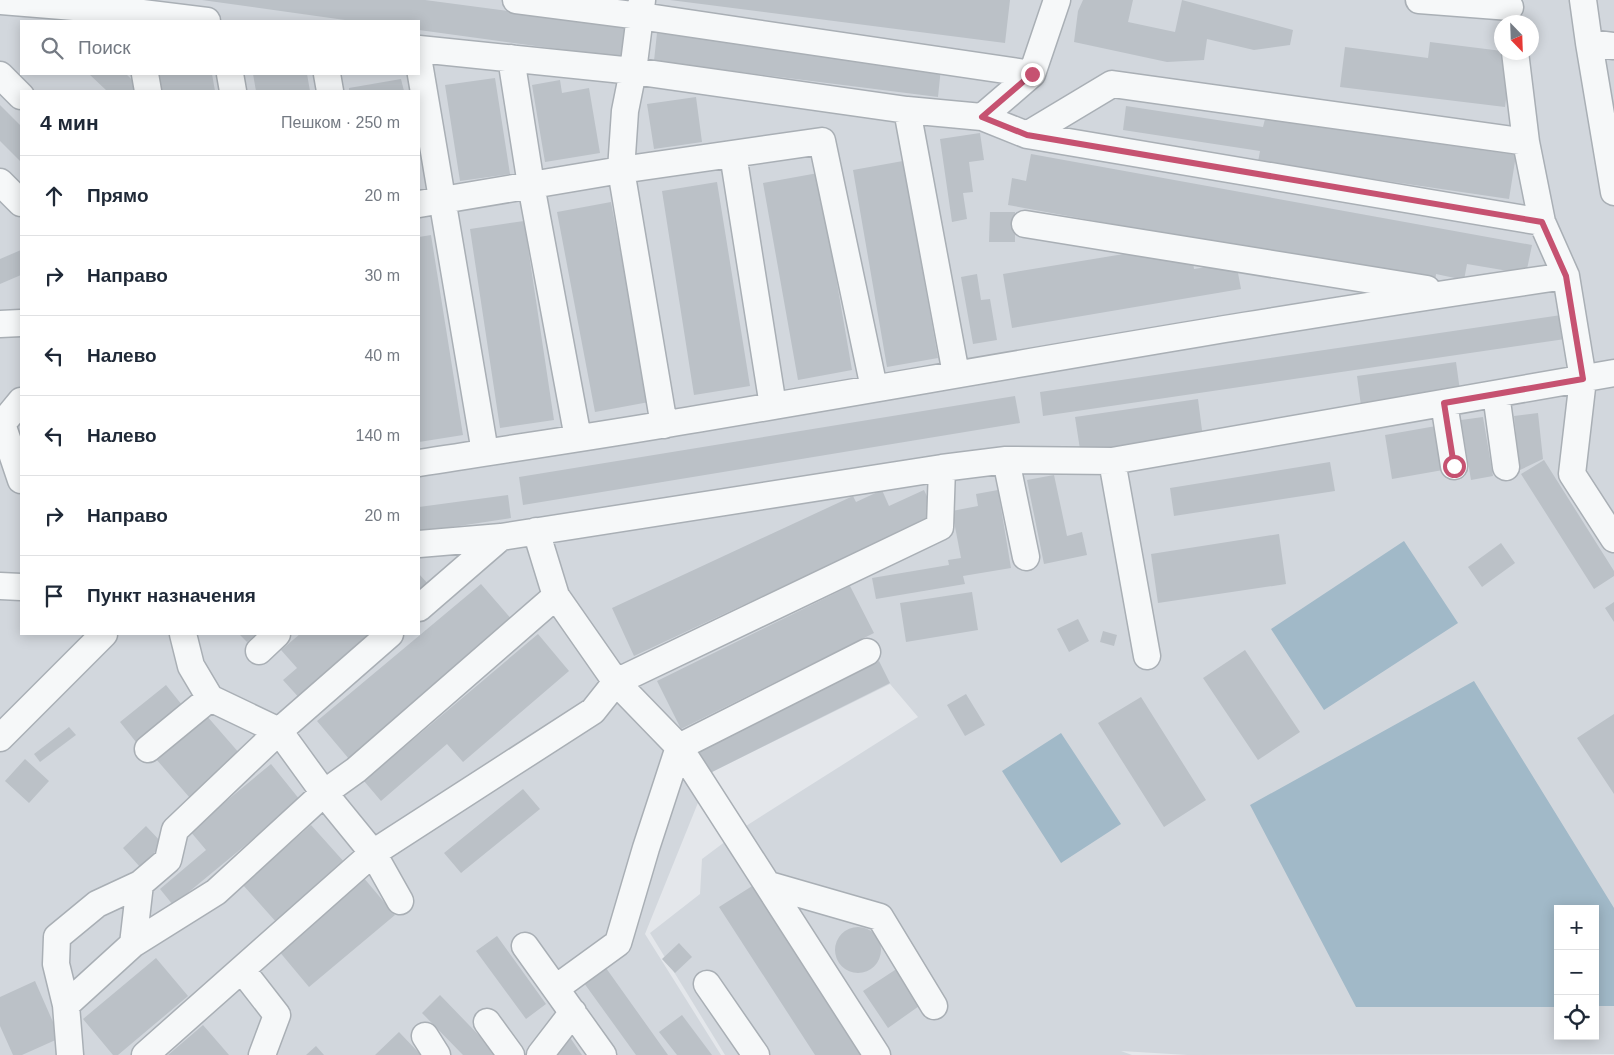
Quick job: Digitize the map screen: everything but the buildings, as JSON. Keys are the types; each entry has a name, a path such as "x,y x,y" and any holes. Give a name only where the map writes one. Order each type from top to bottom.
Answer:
{"lane":[{"path":"516,0 641,8 1032,74"},
{"path":"982,117 1032,74 1057,0"},
{"path":"1419,0 1511,10"},
{"path":"1583,0 1588,43 1610,139 1614,192"},
{"path":"0,1 136,17 190,20"},
{"path":"641,8 633,71 625,111 621,170 664,425"},
{"path":"1588,43 1614,46"},
{"path":"420,49 633,71 907,110 982,117 1027,135 1542,222"},
{"path":"510,58 531,185 578,438"},
{"path":"1516,60 1526,142 1542,222 1566,276 1583,379 1572,474 1614,538"},
{"path":"0,75 20,95"},
{"path":"145,75 148,90"},
{"path":"230,75 233,90"},
{"path":"327,75 330,90"},
{"path":"420,75 431,202 485,452"},
{"path":"1027,135 1112,84 1526,142"},
{"path":"907,110 956,374"},
{"path":"431,202 621,170 822,140 874,388"},
{"path":"733,154 773,406"},
{"path":"0,182 20,202"},
{"path":"0,212 20,203"},
{"path":"1025,224 1448,293"},
{"path":"420,463 664,425 956,374 1448,293 1566,276"},
{"path":"0,324 20,323"},
{"path":"420,544 501,537 536,530 942,468 1006,460 1112,461 1614,373"},
{"path":"1496,394 1506,467"},
{"path":"20,402 1,423 20,473"},
{"path":"1444,403 1454,466"},
{"path":"1006,460 1026,557"},
{"path":"1112,461 1147,656"},
{"path":"145,1055 373,853 593,711 616,682 940,527 942,468"},
{"path":"536,530 556,596 616,682 679,747 878,1055"},
{"path":"420,607 501,537"},
{"path":"0,586 20,587"},
{"path":"66,1005 133,944 216,892 324,793 356,770 556,596"},
{"path":"0,738 103,635"},
{"path":"183,635 190,666 210,698 279,731 324,793 373,853 400,901"},
{"path":"70,1055 66,1005 56,964 57,937 97,904 140,884 168,860 175,830 279,731 389,635"},
{"path":"556,988 618,943 679,747 867,652"},
{"path":"148,748 210,698"},
{"path":"133,944 140,884"},
{"path":"769,885 880,918 934,1006"},
{"path":"525,946 603,1055"},
{"path":"242,970 277,1015 262,1055"},
{"path":"708,984 756,1055"},
{"path":"540,1055 573,1012"},
{"path":"487,1022 511,1055"}],"shaded area":[{"path":"0,0 1614,0 1614,1054 1188,1055 1121,1051 1132,1055 725,1055 650,933 700,894 702,859 746,826 918,717 890,684 710,773 645,934 721,1055 0,1055"}],"water":[{"path":"1404,541 1458,623 1324,710 1271,629"},
{"path":"1474,681 1614,908 1614,1006 1599,1006 1599,905 1554,905 1554,1007 1356,1007 1250,805"},
{"path":"1061,733 1121,824 1061,863 1002,771"}],"route":[{"path":"1032,74 982,117 1027,135 1542,222 1566,276 1583,379 1444,403 1454,466"}]}
